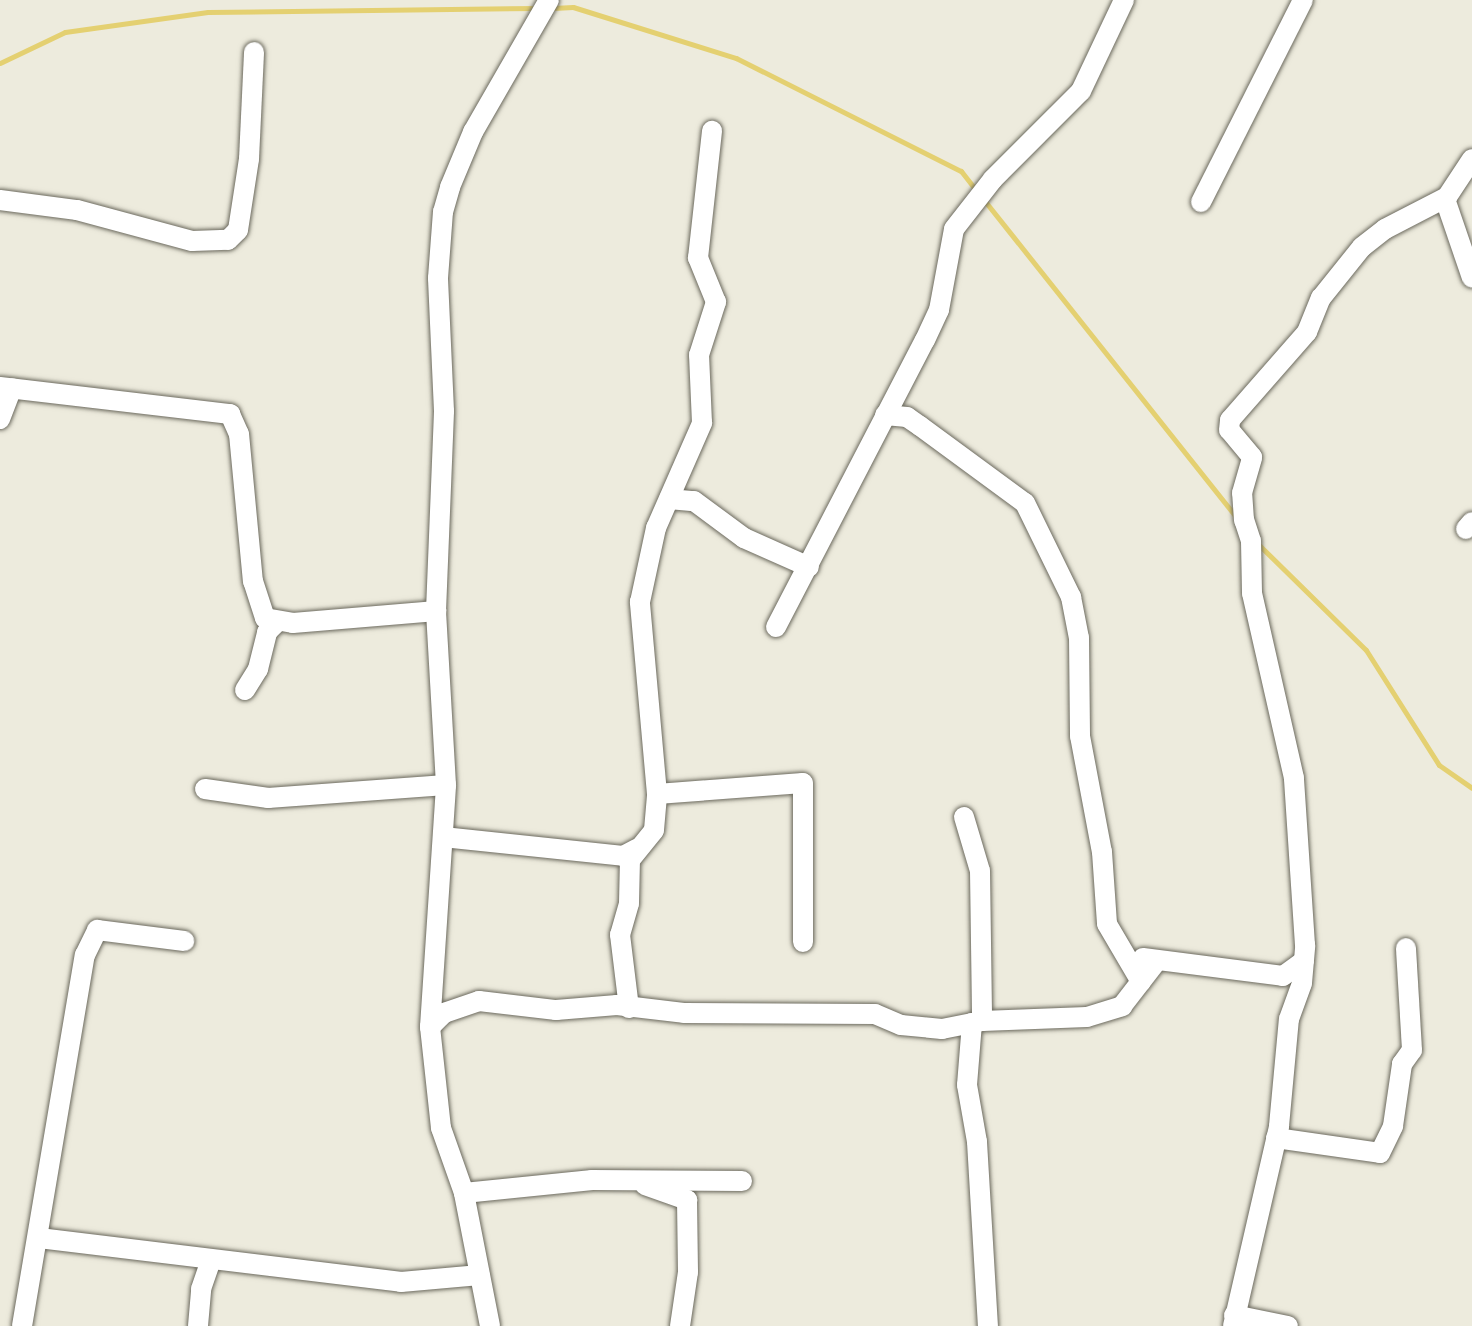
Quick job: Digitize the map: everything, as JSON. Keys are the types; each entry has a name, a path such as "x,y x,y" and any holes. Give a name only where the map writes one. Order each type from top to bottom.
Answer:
{"street":[{"path":"490,1326 464,1193 441,1128 430,1027 446,785 436,611 444,411 438,278 443,212 473,132 549,0"},
{"path":"776,627 939,310 954,229 993,179 1081,91 1124,0"},
{"path":"1201,202 1303,0"},
{"path":"0,200 77,210 192,241 228,240 238,230 249,159 254,52"},
{"path":"629,1008 620,958 629,857 654,830 657,794 640,602 656,528 702,423 699,355 716,292 698,258 712,131"},
{"path":"1288,1326 1233,1320 1276,1138 1289,1019 1304,961 1294,778 1252,593 1251,541 1244,520 1242,493 1252,457 1229,430 1230,420 1307,332 1321,298 1362,247 1385,229 1445,199 1472,159"},
{"path":"1445,199 1472,278"},
{"path":"0,419 6,388 230,414 239,434 253,581 265,618 277,622 436,611"},
{"path":"885,415 907,417 1025,503 1071,597 1079,638 1080,736 1102,852 1107,924 1141,982"},
{"path":"669,499 694,501 744,538 809,567"},
{"path":"245,690 258,669 267,632 277,622"},
{"path":"657,794 803,783 803,942"},
{"path":"205,789 268,798 446,785"},
{"path":"964,817 980,871 977,1022 967,1085 977,1142 988,1326"},
{"path":"443,837 629,857"},
{"path":"22,1326 85,955 97,930 184,941"},
{"path":"1276,1138 1380,1153 1393,1126 1402,1064 1412,1050 1406,948"},
{"path":"1124,952 1156,962 1184,960 1283,976 1304,961"},
{"path":"430,1027 444,1013 479,1001 556,1010 576,1005 875,1014 901,1025 942,1029 977,1022 1108,1012 1131,998 1156,962"},
{"path":"1283,976 1297,996"},
{"path":"464,1193 639,1180 742,1181"},
{"path":"639,1180 654,1191 687,1200 688,1272 680,1326"},
{"path":"39,1238 401,1282 480,1275"},
{"path":"198,1326 201,1289 211,1260"}],"waterway":[{"path":"553,8 573,7 736,58 961,171 978,193"},
{"path":"0,63 65,32 208,12 539,8"},
{"path":"984,200 1237,518"},
{"path":"1258,544 1366,650 1439,765 1472,788"}]}
